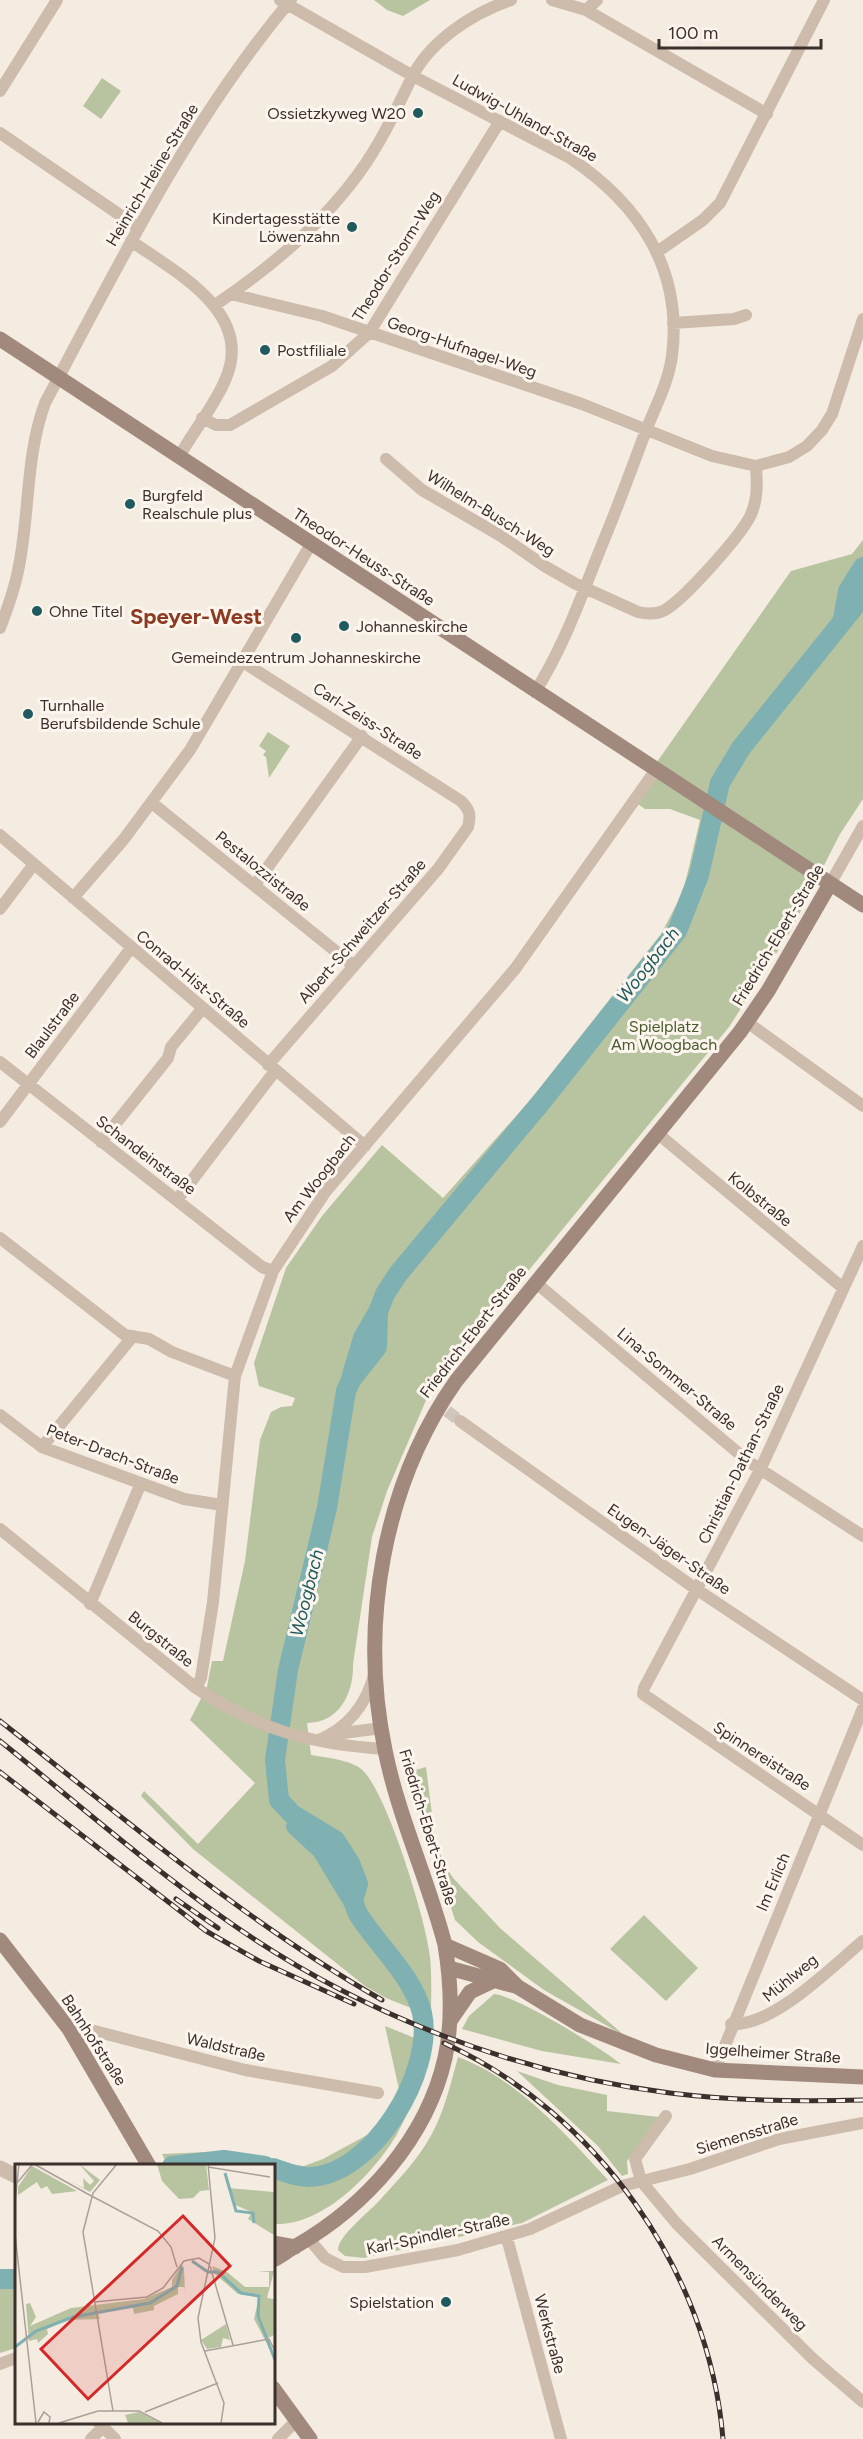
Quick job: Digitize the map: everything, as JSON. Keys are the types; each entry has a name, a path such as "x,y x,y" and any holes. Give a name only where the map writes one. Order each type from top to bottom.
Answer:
{"main road":[{"name":"Theodor-Heuss-Straße","path":"0,339 863,905"},
{"name":"Friedrich-Ebert-Straße","path":"274,2259 339,2219 362,2198 397,2159 413,2135 430,2101 445,2059 450,2021 449,1968 445,1945 384,1749 376,1669 375,1613 387,1536 416,1453 442,1409 535,1282 747,1022 768,991 830,884"},
{"name":"Bahnhofstraße","path":"0,1940 69,2029 146,2162"},
{"name":"Iggelheimer Straße","path":"445,1945 500,1970 518,1987 580,2025 613,2040 656,2055 715,2070 863,2077"},
{"name":"Iggelheimer Straße","path":"449,1968 518,1987"},
{"path":"450,2021 470,1992 494,1981"},
{"path":"274,2243 295,2247"},
{"name":"Friedrich-Ebert-Straße","path":"274,2248 295,2247"},
{"path":"274,2389 310,2439"}],"street":[{"path":"0,91 57,0"},
{"path":"215,305 305,232 345,190 382,138 413,76 432,51 458,26 493,6 511,0"},
{"path":"552,0 586,10 767,114"},
{"path":"586,10 597,0"},
{"path":"657,252 695,226 720,204 824,0"},
{"name":"Ludwig-Uhland-Straße","path":"286,1 413,76 570,158 609,186 629,207 657,252 665,273 673,323 667,378 560,647 536,692"},
{"name":"Heinrich-Heine-Straße","path":"0,628 18,570 28,472 36,429 45,403 131,241 216,98 286,1"},
{"name":"Theodor-Storm-Weg","path":"202,418 216,425 230,425 332,366 369,333 500,121"},
{"path":"0,133 139,228"},
{"path":"131,241 193,285 215,305 227,324 232,350 226,378 179,457"},
{"name":"Georg-Hufnagel-Weg","path":"231,294 322,316 582,404 712,456 756,466"},
{"path":"673,323 734,319 746,315"},
{"path":"756,466 789,457 807,446 822,430 832,414 863,319"},
{"name":"Wilhelm-Busch-Weg","path":"386,459 422,490 556,572 638,612 658,613 666,609 742,531 752,513 756,495 756,466"},
{"path":"73,898 152,803 190,750 311,544"},
{"name":"Carl-Zeiss-Straße","path":"243,662 461,801 470,812"},
{"path":"255,885 362,736"},
{"name":"Am Woogbach","path":"196,1688 201,1678 213,1602 235,1376 273,1271 314,1208 515,969 656,771"},
{"name":"Pestalozzistraße","path":"152,803 354,966"},
{"name":"Albert-Schweitzer-Straße","path":"177,1200 272,1068 459,840 468,827 470,812"},
{"name":"Friedrich-Ebert-Straße","path":"830,884 863,826"},
{"name":"Conrad-Hist-Straße","path":"0,836 365,1146"},
{"path":"0,909 34,864"},
{"name":"Blaulstraße","path":"0,1122 130,948"},
{"path":"101,1142 168,1058 171,1047 202,1009"},
{"path":"747,1022 863,1106"},
{"name":"Schandeinstraße","path":"0,1062 262,1267 273,1271"},
{"name":"Kolbstraße","path":"657,1133 843,1288"},
{"path":"0,1238 118,1331 149,1339 172,1352 235,1376"},
{"name":"Christian-Dathan-Straße","path":"643,1694 644,1688 760,1470 863,1246"},
{"name":"Lina-Sommer-Straße","path":"535,1282 760,1470 863,1536"},
{"path":"42,1447 133,1336"},
{"name":"Peter-Drach-Straße","path":"0,1415 42,1447 184,1499 222,1504"},
{"name":"Eugen-Jäger-Straße","path":"460,1421 696,1589 863,1700"},
{"path":"90,1604 141,1483"},
{"name":"Burgstraße","path":"0,1529 90,1604 196,1688 224,1707 267,1728 338,1747 384,1749"},
{"path":"331,1735 356,1714 376,1669"},
{"name":"Spinnereistraße","path":"643,1694 863,1845"},
{"name":"Im Erlich","path":"715,2070 731,2024 863,1708"},
{"path":"315,1740 331,1735 382,1728"},
{"name":"Mühlweg","path":"731,2024 745,2025 770,2016 863,1941"},
{"name":"Waldstraße","path":"69,2029 79,2027 245,2070 378,2093"},
{"path":"641,2181 635,2159 666,2116"},
{"name":"Siemensstraße","path":"641,2181 690,2169 787,2137 863,2123"},
{"path":"0,2168 15,2176"},
{"name":"Karl-Spindler-Straße","path":"309,2239 325,2258 336,2265 351,2267 458,2250 507,2238 593,2197 641,2181"},
{"name":"Armensünderweg","path":"641,2181 677,2224 813,2359 863,2402"},
{"name":"Werkstraße","path":"507,2238 561,2439"},
{"path":"0,2364 15,2358"},
{"path":"278,2439 296,2421"},
{"path":"92,2439 100,2425 115,2439"}],"green space":[{"path":"374,0 430,0 403,16 387,10"},
{"path":"102,78 121,91 101,119 83,106"},
{"name":"Spielplatz Am Woogbach","path":"863,540 863,799 840,834 790,932 729,1027 529,1270 509,1289 454,1356 427,1398 387,1491 372,1537 353,1675 348,1695 343,1704 328,1718 307,1723 311,1755 343,1761 360,1768 381,1800 403,1856 427,1940 431,1972 431,2016 386,1998 365,1986 193,1849 141,1796 144,1791 198,1844 255,1783 190,1720 207,1687 212,1661 223,1661 245,1561 260,1440 271,1412 281,1407 292,1406 295,1398 259,1386 254,1363 286,1268 322,1216 382,1145 443,1198 532,1098 661,934 683,892 700,820 670,809 645,809 631,799 791,571 852,554"},
{"path":"268,732 290,746 269,778 266,757 263,755 266,751 259,746"},
{"path":"426,1767 435,1838 444,1865 454,1879 501,1929 625,2036 544,1990 478,1942 455,1920 410,1780 412,1771"},
{"path":"644,1915 698,1968 666,2001 610,1949"},
{"path":"494,1994 506,1997 539,2013 578,2035 621,2064 542,2051 462,2029 469,2016"},
{"path":"385,2026 432,2045 402,2125 374,2167 344,2196 310,2217 291,2223 274,2224 274,2164 167,2164 162,2154 228,2151 287,2165 304,2166 323,2159 380,2128 393,2113 400,2094"},
{"path":"458,2057 501,2079 520,2093 557,2127 608,2180 522,2223 364,2258 345,2256 338,2250 343,2238 404,2174 432,2134 445,2102"},
{"path":"517,2071 558,2085 607,2095 607,2111 659,2117 627,2161 628,2174 622,2176 598,2146"},
{"path":"0,2272 15,2272 15,2348 0,2353"}],"sand":[{"path":"863,558 843,612 839,611 839,597 844,582"}],"waterway":[{"name":"Woogbach","path":"843,619 848,591 863,567"},
{"name":"Woogbach","path":"274,2168 308,2177 332,2172 355,2160 376,2140 394,2117 409,2090 419,2063 423,2037 422,2013 411,1986 358,1914 353,1901 358,1884 350,1863 335,1840 292,1814 279,1800 275,1760 288,1670 327,1508 346,1391 351,1380 377,1347 378,1312 385,1294 398,1274 543,1100 677,931 699,875 720,783 741,748 863,596"},
{"name":"Woogbach","path":"352,1375 363,1338 378,1312"},
{"name":"Woogbach","path":"296,1826 322,1850 353,1901"},
{"name":"Woogbach","path":"189,2164 224,2160 251,2164"},
{"path":"0,2279 15,2279"}],"tunnel":[{"path":"447,1411 460,1421"}],"railway":[{"path":"0,1721 186,1868 282,1937 331,1970 382,2000"},
{"path":"0,1741 143,1858 232,1924 281,1956 332,1985 386,2012 440,2035 497,2055 554,2071 612,2084 670,2093 766,2100 863,2100"},
{"path":"0,1772 206,1931 259,1961 354,2004"},
{"path":"176,1899 218,1928"},
{"path":"444,2043 499,2073 550,2111 596,2155 636,2204 669,2258 695,2316 713,2377 723,2439"}],"place":[{"name":"Ossietzkyweg W20","path":"418,113"},
{"name":"Kindertagesstätte Löwenzahn","path":"352,227"},
{"name":"Postfiliale","path":"265,350"},
{"name":"Burgfeld Realschule plus","path":"130,504"},
{"name":"Ohne Titel","path":"37,611"},
{"name":"Johanneskirche","path":"344,626"},
{"name":"Gemeindezentrum Johanneskirche","path":"296,638"},
{"name":"Turnhalle Berufsbildende Schule","path":"28,714"},
{"name":"Spielstation","path":"446,2302"}],"district":[{"name":"Speyer-West","path":"196,616"}]}
